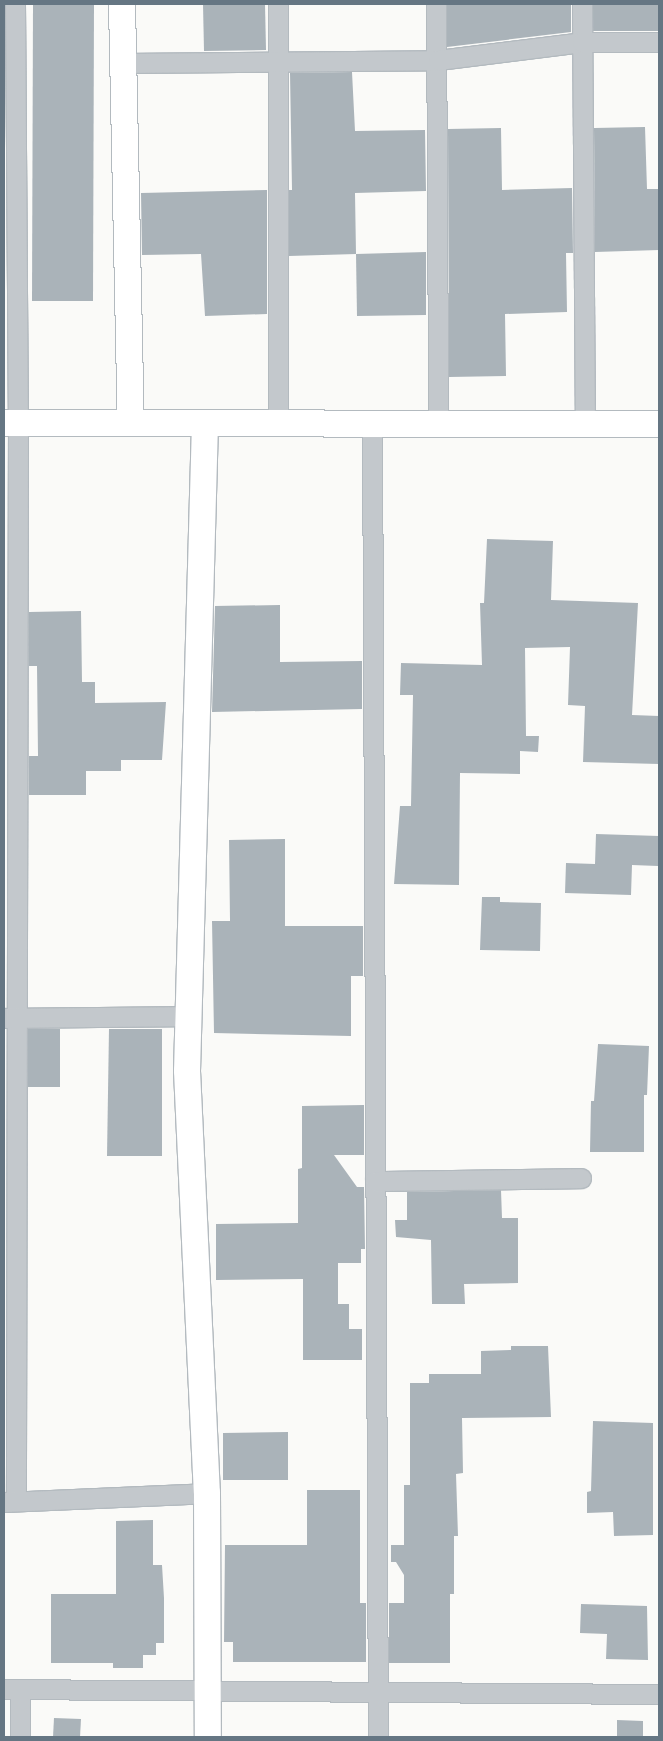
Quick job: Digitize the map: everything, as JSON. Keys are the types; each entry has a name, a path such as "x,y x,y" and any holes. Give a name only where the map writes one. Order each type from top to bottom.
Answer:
{"street":[{"path":"15,4 11,423 9,1019 10,1502 207,1493"},
{"path":"122,4 131,423"},
{"path":"278,4 278,424"},
{"path":"436,4 438,60 438,424"},
{"path":"582,4 585,425"},
{"path":"123,63 438,60 582,42 659,42"},
{"path":"11,423 278,424 372,422 438,424 659,424"},
{"path":"372,422 378,1737"},
{"path":"205,423 186,1071 207,1493 208,1737"},
{"path":"9,1019 188,1016"},
{"path":"375,1182 581,1178"},
{"path":"20,1737 12,1689 378,1690 659,1694"}],"building":[{"path":"33,4 94,4 93,301 32,301"},
{"path":"203,4 265,4 266,50 204,51"},
{"path":"447,4 571,4 571,32 447,47"},
{"path":"593,4 659,4 659,31 593,31"},
{"path":"352,72 355,131 425,130 426,191 355,193 356,254 289,256 289,190 292,190 290,73"},
{"path":"645,127 647,189 659,189 659,250 595,252 594,128"},
{"path":"501,128 502,190 572,188 573,253 566,253 567,312 505,314 506,376 449,377 448,129"},
{"path":"267,190 267,314 205,316 201,254 142,255 141,193"},
{"path":"426,252 426,315 357,316 356,254"},
{"path":"487,539 553,541 551,600 638,603 632,715 659,716 659,764 583,762 585,706 568,705 570,647 525,648 526,736 539,736 538,752 520,751 520,774 460,773 459,885 394,884 400,806 411,806 413,695 400,695 401,663 482,665 480,603 484,603"},
{"path":"280,605 280,662 362,661 362,709 212,712 215,606"},
{"path":"81,611 82,682 95,682 95,703 166,702 162,760 121,760 121,771 86,771 86,795 29,795 29,756 38,756 37,666 29,666 29,612"},
{"path":"596,834 659,836 658,866 632,865 631,895 565,893 566,863 595,864"},
{"path":"285,839 285,926 363,926 363,976 351,976 351,1036 214,1033 212,921 230,921 229,840"},
{"path":"482,897 500,897 500,902 541,903 540,951 480,950"},
{"path":"28,1029 60,1029 60,1087 28,1087"},
{"path":"109,1029 162,1029 162,1156 107,1156"},
{"path":"598,1044 649,1046 647,1095 644,1095 644,1152 590,1152 591,1101 594,1101"},
{"path":"364,1105 364,1155 334,1155 357,1187 364,1187 365,1249 361,1249 361,1263 338,1263 338,1304 349,1304 349,1329 362,1329 362,1360 303,1360 303,1279 216,1280 216,1224 298,1223 298,1169 302,1168 302,1106"},
{"path":"501,1190 502,1218 518,1218 518,1283 464,1284 465,1304 432,1304 431,1240 396,1237 395,1220 407,1220 407,1192"},
{"path":"511,1346 548,1346 551,1417 462,1418 463,1473 456,1474 458,1536 454,1536 454,1594 450,1594 450,1663 389,1663 389,1603 404,1603 404,1575 396,1562 391,1562 391,1545 404,1545 404,1485 410,1485 410,1383 429,1383 429,1374 481,1374 481,1351 511,1350"},
{"path":"593,1421 653,1423 653,1535 614,1536 613,1512 587,1513 587,1492 591,1491"},
{"path":"288,1432 288,1480 223,1480 223,1433"},
{"path":"307,1490 360,1490 360,1603 366,1603 366,1662 233,1662 233,1642 224,1642 225,1545 307,1545"},
{"path":"153,1520 153,1565 162,1565 164,1598 164,1643 156,1643 156,1655 143,1655 143,1668 113,1668 113,1663 51,1663 51,1594 116,1594 116,1521"},
{"path":"581,1604 647,1606 648,1660 606,1659 607,1634 580,1633"},
{"path":"54,1718 81,1719 80,1737 53,1737"},
{"path":"617,1720 643,1721 643,1737 617,1737"}]}
